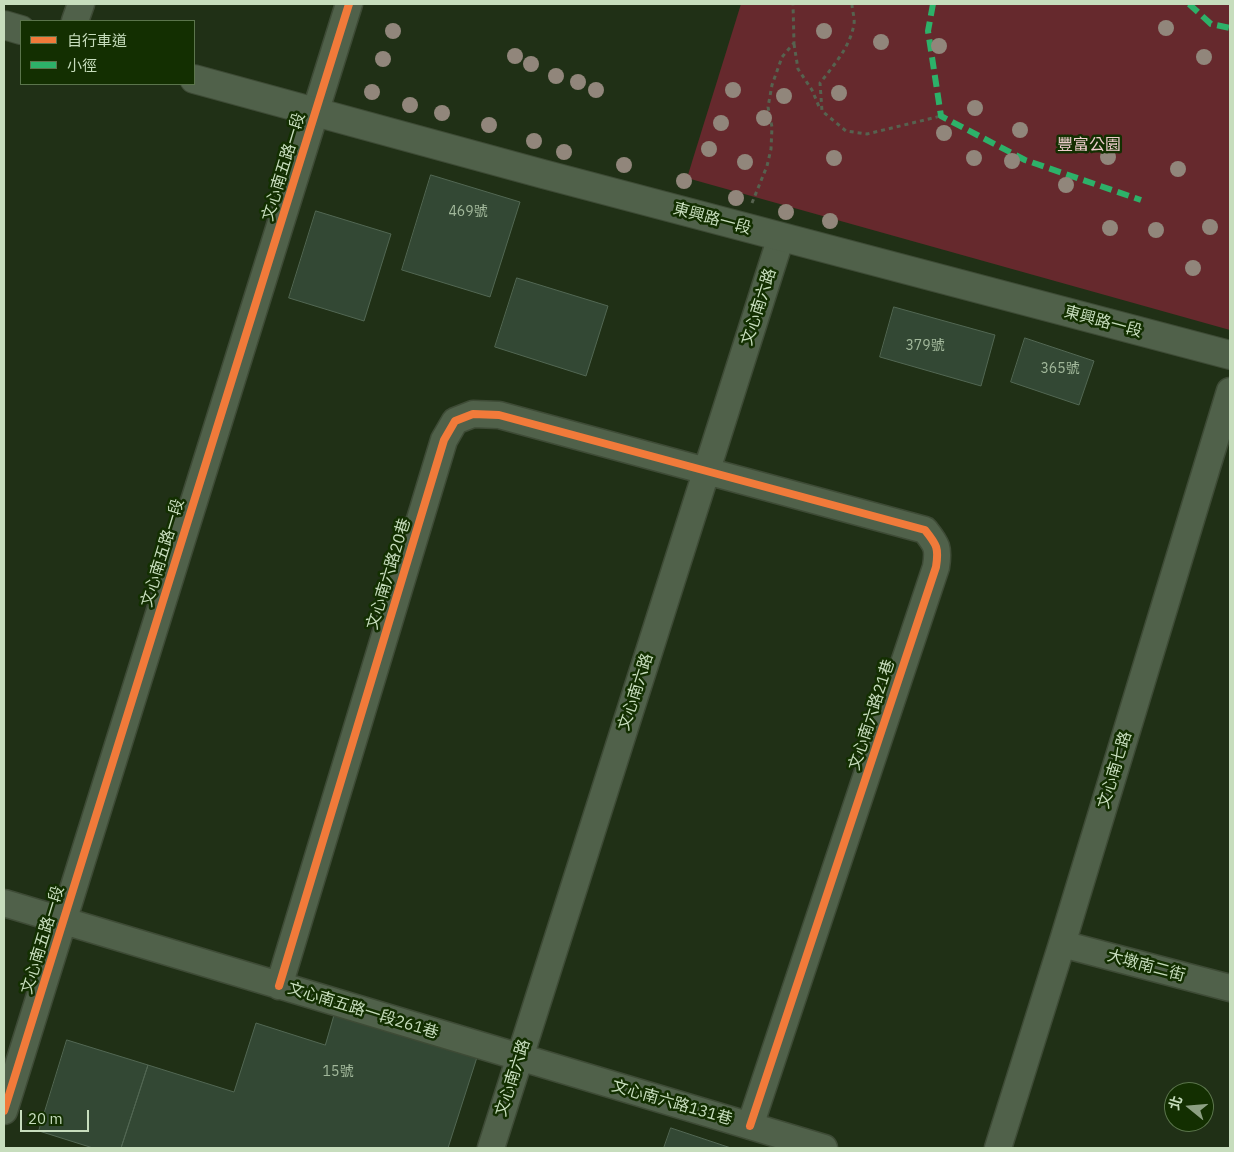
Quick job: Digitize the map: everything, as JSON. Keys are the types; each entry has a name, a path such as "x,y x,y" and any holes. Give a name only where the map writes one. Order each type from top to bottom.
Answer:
{"street":[{"path":"75,20 81,4"},
{"name":"文心南五路一段","path":"4,1111 349,4"},
{"path":"4,25 20,30"},
{"name":"東興路一段","path":"195,79 315,113 1230,355"},
{"name":"文心南六路","path":"491,1148 781,237"},
{"name":"文心南七路","path":"998,1148 1230,391"},
{"name":"文心南六路20巷","path":"279,986 444,440 455,420 473,414 499,414 706,470"},
{"name":"文心南六路21巷","path":"706,470 925,530 934,540 939,552 936,567 750,1126"},
{"name":"文心南五路一段261巷","path":"4,903 520,1058"},
{"name":"大墩南二街","path":"1062,944 1230,988"},
{"name":"文心南六路131巷","path":"520,1058 824,1148"}],"path":[{"path":"793,4 794,43 798,69 812,90 822,111 846,131 867,134 941,116"},
{"path":"822,111 820,83 840,57 850,37 854,21 852,4"},
{"path":"743,227 767,166 771,149 772,128 768,108 772,85 782,57 794,43"}],"green space":[{"name":"豐富公園","path":"741,4 1230,4 1230,330 687,178"}],"building":[{"path":"431,175 520,202 490,297 402,270"},
{"path":"316,211 391,234 364,321 289,298"},
{"path":"517,278 608,306 586,376 495,347"},
{"path":"894,307 995,335 981,386 880,357"},
{"path":"1025,338 1094,361 1079,405 1011,382"},
{"path":"337,1006 479,1051 448,1148 121,1148 148,1065 234,1092 256,1023 325,1045"},
{"path":"67,1040 148,1065 121,1148 93,1148 39,1131"},
{"path":"671,1128 731,1148 664,1148"}],"marked path":[{"path":"933,4 928,31 941,116 1025,160 1141,200"},
{"path":"1189,4 1211,24 1230,28"}],"cycle path":[{"path":"4,1111 349,4"},
{"path":"279,986 444,440 455,421 473,414 499,415 925,530 936,547 936,567 750,1126"}]}
